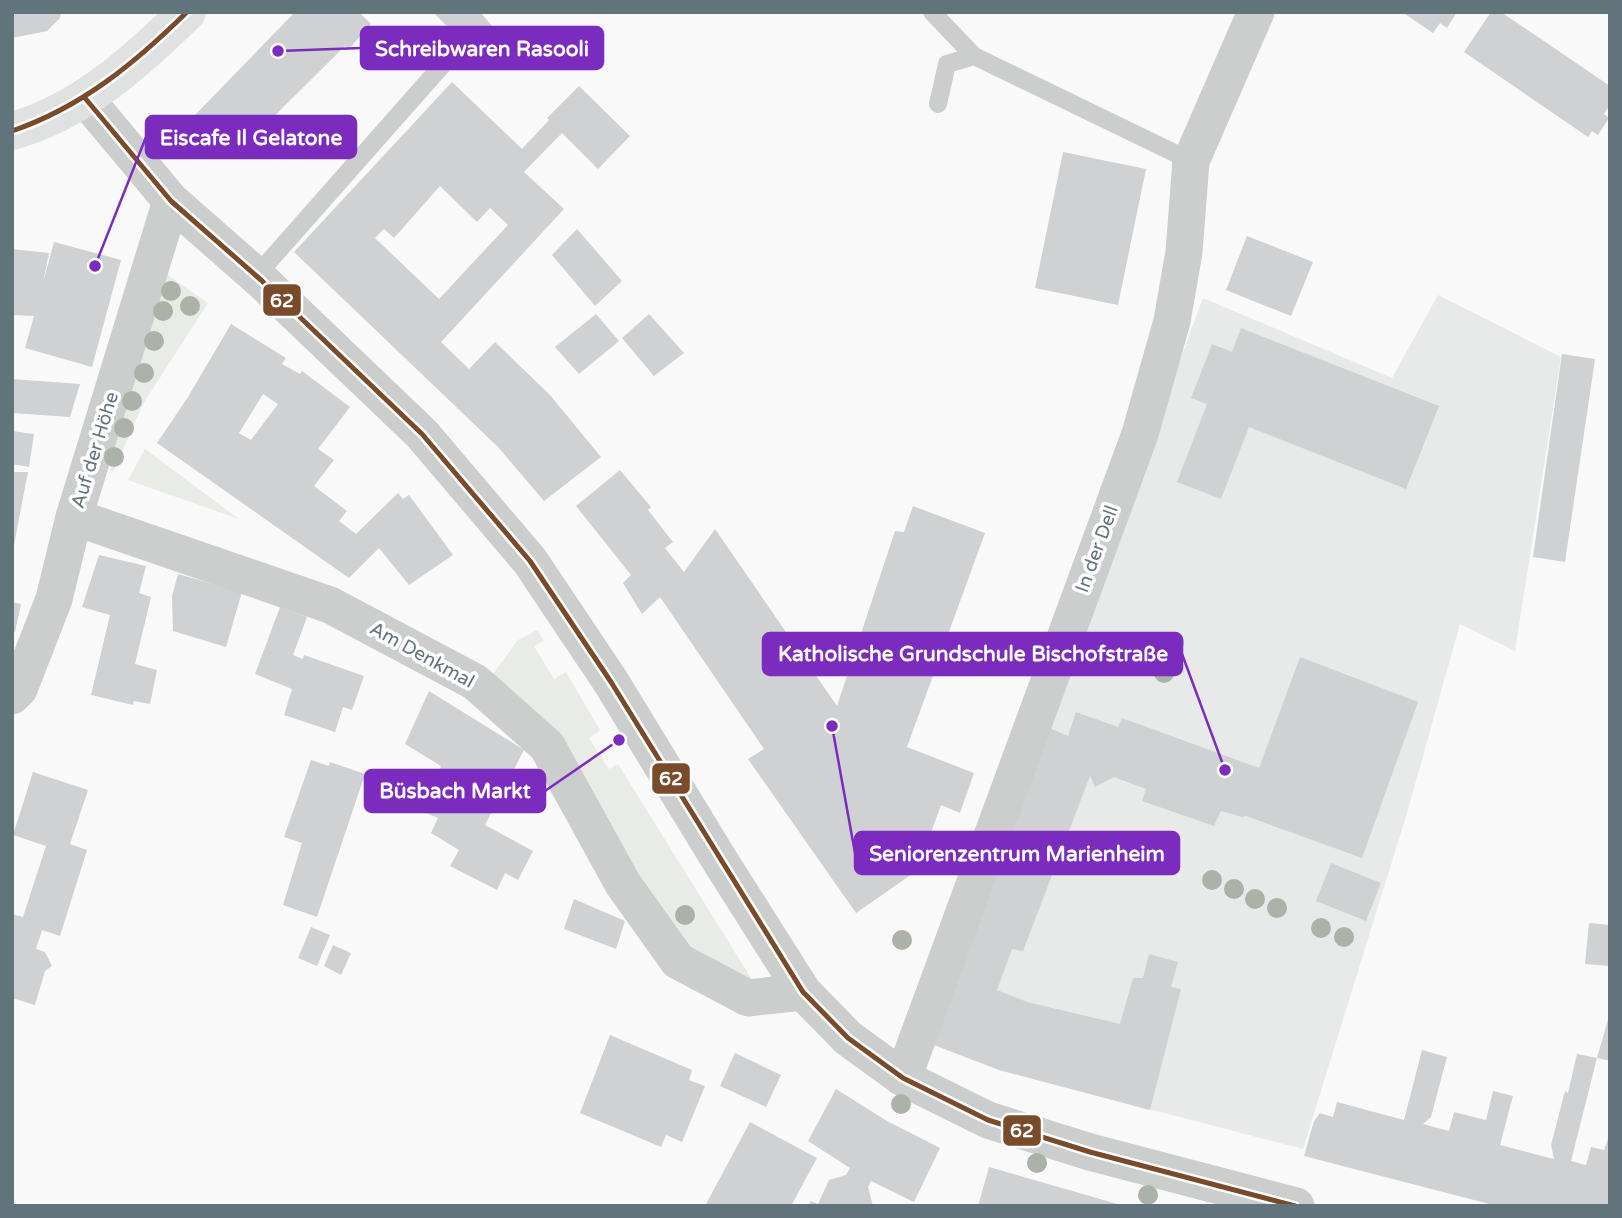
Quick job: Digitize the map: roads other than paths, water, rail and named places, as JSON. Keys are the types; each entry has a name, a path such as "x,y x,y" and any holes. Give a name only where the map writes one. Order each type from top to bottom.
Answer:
{"street":[{"path":"12,131 38,124 85,98 131,64 187,12"},
{"name":"In der Dell","path":"903,1078 1140,434 1172,321 1184,252 1191,161 1256,12"},
{"path":"85,98 171,201 256,276 422,434 530,561 611,682 803,992 848,1038 903,1078 1001,1124 1090,1152 1296,1206"},
{"name":"Auf der Höhe","path":"12,696 19,688 54,599 74,517 171,201"},
{"name":"Am Denkmal","path":"74,517 330,605 475,682 547,746 623,884 678,961 748,998 803,992"}],"lane":[{"path":"932,12 974,56 1191,161"},
{"path":"256,276 453,53"},
{"path":"938,103 947,64 974,56"}],"place":[{"name":"Schreibwaren Rasooli","path":"278,51"},
{"name":"Eiscafe Il Gelatone","path":"95,266"},
{"name":"Seniorenzentrum Marienheim","path":"832,726"},
{"name":"Büsbach Markt","path":"619,740"},
{"name":"Katholische Grundschule Bischofstraße","path":"1225,770"}]}
